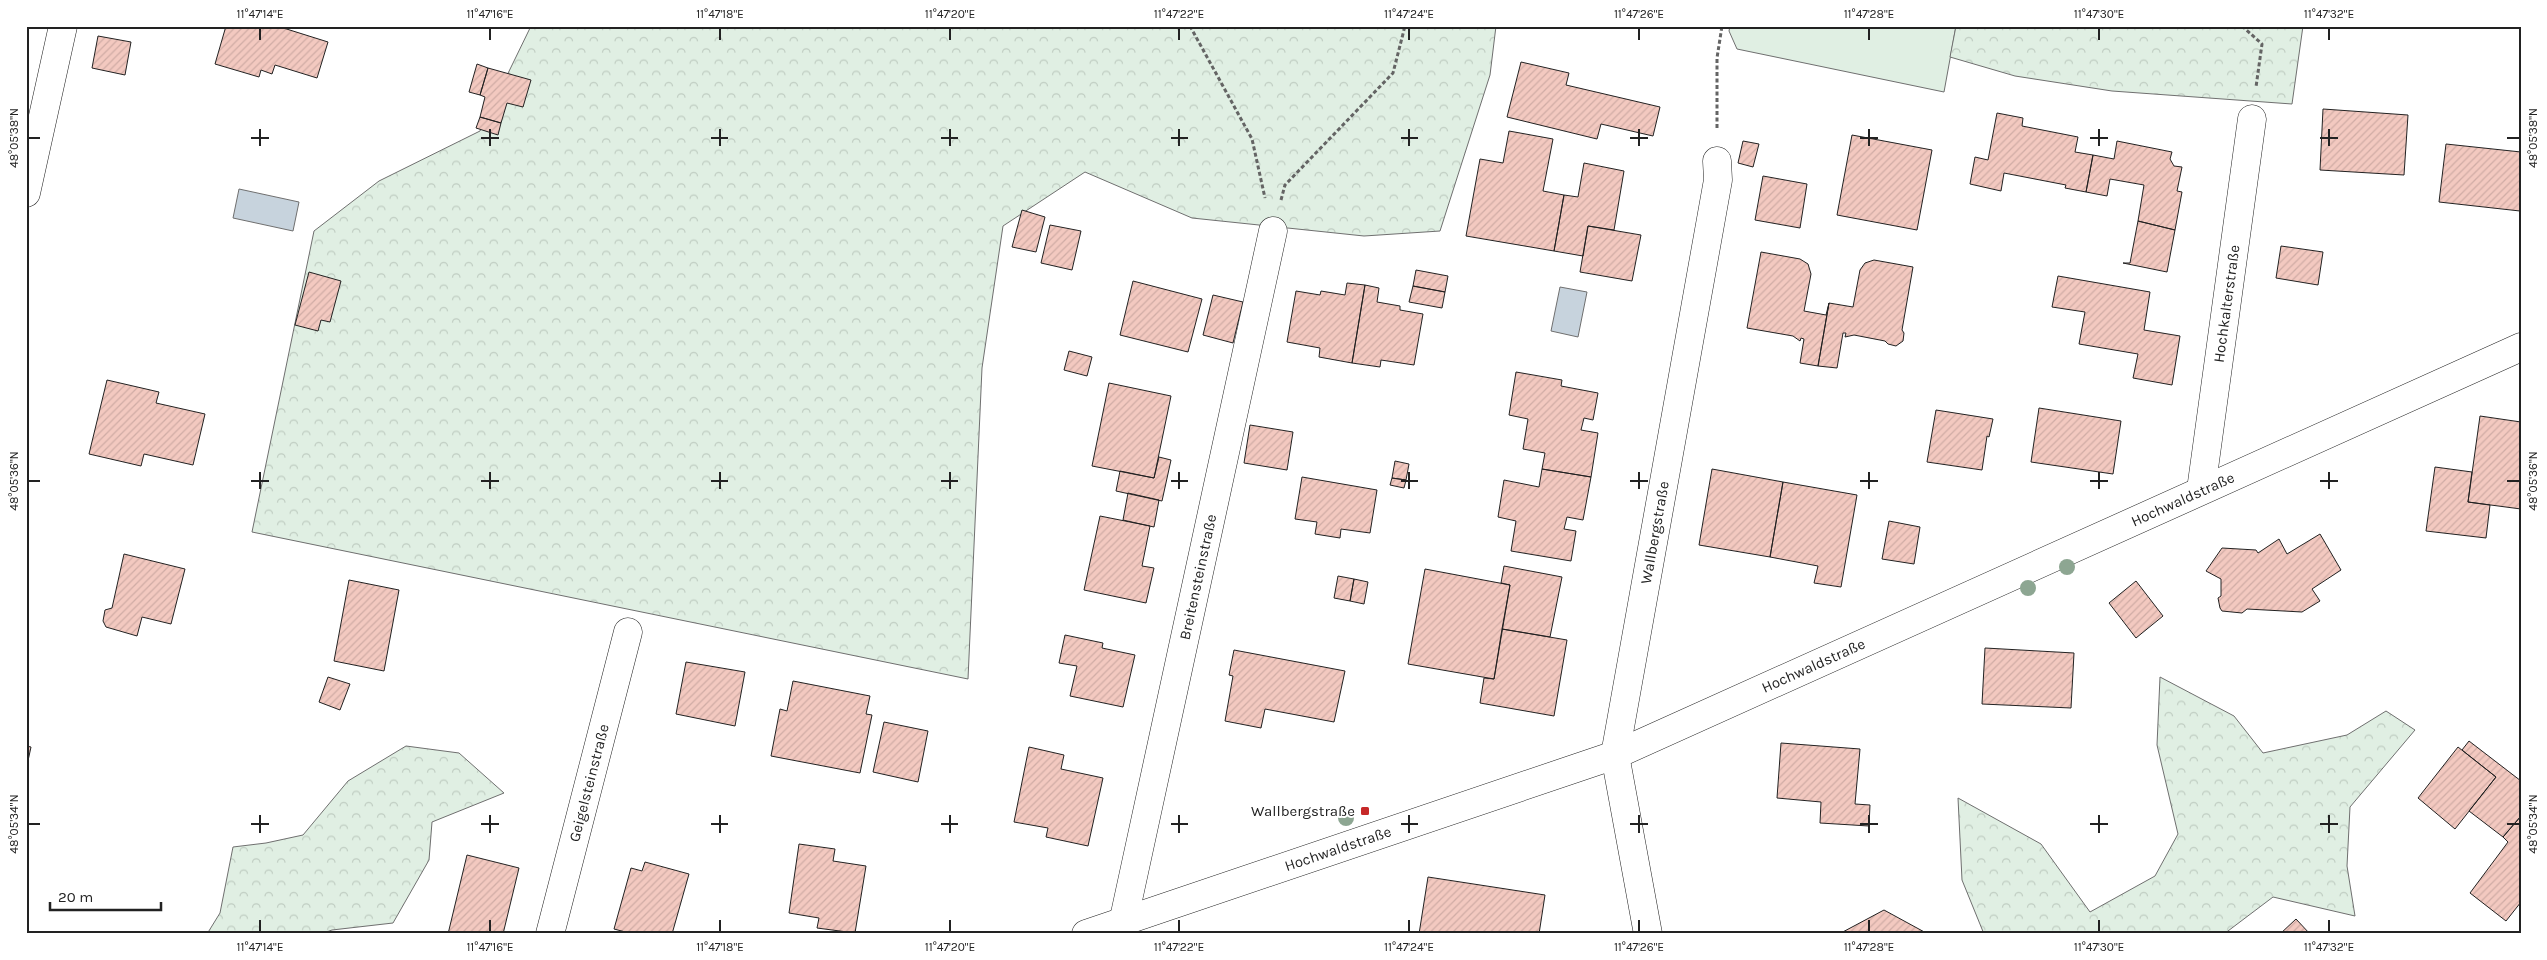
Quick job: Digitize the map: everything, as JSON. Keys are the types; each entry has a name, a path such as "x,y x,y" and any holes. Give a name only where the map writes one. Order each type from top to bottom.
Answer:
{"street":[{"path":"26,193 33,126 63,26"},
{"name":"Hochkalterstraße","path":"2201,490 2252,119"},
{"name":"Wallbergstraße","path":"1648,934 1615,755 1718,180 1717,161"},
{"name":"Breitensteinstraße","path":"1123,923 1273,231"},
{"name":"Hochwaldstraße","path":"1086,934 1123,923 1357,840 1615,755 2521,347"},
{"name":"Geigelsteinstraße","path":"550,934 628,632"}],"path":[{"path":"1190,26 1252,139 1273,231"},
{"path":"1273,231 1285,185 1393,73 1405,26"},
{"path":"1717,161 1717,58 1722,26"},
{"path":"2242,26 2262,44 2252,119"}],"green space":[{"path":"531,26 1496,26 1490,75 1440,231 1364,236 1192,218 1085,172 1003,226 982,368 968,679 252,532 314,231 379,181 480,131"},
{"path":"1730,26 1956,26 1944,92 1737,49 1729,31"},
{"path":"1956,26 2303,26 2292,104 2112,91 2015,76 1950,57"},
{"path":"2160,677 2234,716 2263,753 2347,735 2386,711 2415,730 2350,807 2347,866 2355,916 2273,897 2224,934 1984,934 1962,880 1958,798 2041,844 2090,912 2155,876 2178,834 2157,745"},
{"path":"406,746 459,753 504,793 432,822 429,860 393,923 332,930 321,934 207,934 220,913 233,847 266,843 303,835 348,781"}],"shaded area":[{"path":"239,189 299,202 293,231 233,218"},
{"path":"1560,287 1587,292 1578,337 1551,331"}],"building":[{"path":"226,26 277,26 328,42 317,78 275,65 272,74 261,70 259,77 215,64"},
{"path":"98,36 131,42 125,75 92,68"},
{"path":"1521,62 1569,73 1566,85 1660,107 1653,136 1601,124 1597,139 1507,117"},
{"path":"477,64 488,68 480,95 469,92"},
{"path":"488,68 531,80 523,107 507,103 501,123 480,117 485,97 480,95"},
{"path":"2323,109 2408,115 2404,175 2320,170"},
{"path":"1997,113 2023,118 2022,126 2078,137 2075,152 2093,155 2086,192 2065,188 2066,185 2004,173 2001,191 1970,184 1975,157 1988,160"},
{"path":"480,117 501,123 498,135 476,128"},
{"path":"1509,131 1553,139 1543,191 1564,195 1554,251 1466,236 1480,159 1503,163"},
{"path":"1852,135 1932,150 1917,230 1837,215"},
{"path":"1743,141 1759,144 1753,167 1738,163"},
{"path":"2117,141 2172,152 2170,159 2174,166 2182,167 2177,191 2182,192 2175,230 2138,221 2144,185 2110,179 2107,196 2086,192 2093,155 2114,159"},
{"path":"2446,144 2521,152 2520,211 2439,202"},
{"path":"1584,163 1624,171 1614,230 1588,226 1583,256 1554,251 1564,195 1578,197"},
{"path":"1763,176 1807,184 1800,228 1755,220"},
{"path":"1022,210 1045,217 1036,252 1012,247"},
{"path":"2138,221 2175,230 2167,272 2123,263 2130,263"},
{"path":"1050,225 1081,231 1072,270 1041,263"},
{"path":"1588,226 1641,235 1632,281 1580,272"},
{"path":"2281,246 2323,252 2318,285 2276,278"},
{"path":"1761,252 1800,259 1808,264 1811,274 1804,311 1826,315 1829,303 1818,366 1800,363 1804,339 1801,338 1800,341 1793,336 1747,328"},
{"path":"1874,260 1913,267 1902,330 1904,333 1903,341 1896,346 1885,341 1854,335 1845,337 1846,333 1843,333 1837,368 1818,366 1829,303 1853,307 1860,270 1865,263"},
{"path":"1416,270 1448,276 1445,292 1413,286"},
{"path":"309,272 341,281 330,322 321,320 318,331 295,325"},
{"path":"2058,276 2150,292 2144,330 2180,336 2172,385 2133,378 2138,354 2079,344 2085,312 2052,307"},
{"path":"1133,281 1202,299 1188,352 1120,335"},
{"path":"1347,283 1365,285 1352,363 1319,357 1320,348 1287,342 1296,291 1320,295 1321,291 1345,295"},
{"path":"1365,285 1379,288 1377,302 1400,306 1400,310 1423,314 1414,365 1381,360 1380,367 1352,363"},
{"path":"1413,286 1445,292 1442,308 1409,302"},
{"path":"1213,295 1243,302 1233,343 1203,335"},
{"path":"1069,351 1092,357 1087,376 1064,370"},
{"path":"1516,372 1562,380 1561,386 1598,393 1593,420 1584,418 1581,430 1598,433 1591,477 1542,469 1545,453 1523,449 1528,419 1509,415"},
{"path":"107,380 159,392 156,403 205,414 193,465 144,454 141,466 89,454"},
{"path":"1109,383 1171,396 1154,478 1092,466"},
{"path":"2039,408 2121,421 2113,474 2031,462"},
{"path":"1936,410 1993,419 1989,437 1987,436 1982,470 1927,462"},
{"path":"2480,416 2521,422 2521,509 2468,502"},
{"path":"1250,425 1293,432 1287,470 1244,463"},
{"path":"1159,457 1171,460 1162,501 1116,491 1120,471 1154,478"},
{"path":"1395,461 1409,464 1406,480 1392,478"},
{"path":"2435,467 2472,472 2468,502 2490,505 2486,538 2426,531"},
{"path":"1542,469 1591,477 1583,520 1567,517 1564,529 1576,531 1571,561 1511,551 1516,521 1498,517 1504,480 1539,487"},
{"path":"1712,469 1783,482 1770,557 1699,545"},
{"path":"1302,477 1377,490 1370,533 1341,529 1340,538 1315,534 1317,522 1295,519"},
{"path":"1392,478 1406,480 1404,488 1390,485"},
{"path":"1783,482 1857,495 1841,587 1814,583 1818,566 1770,557"},
{"path":"1128,493 1159,500 1154,527 1123,520"},
{"path":"1100,516 1150,526 1142,566 1154,568 1146,603 1084,590"},
{"path":"1889,521 1920,527 1914,564 1882,559"},
{"path":"2320,534 2341,570 2312,589 2320,601 2302,612 2247,609 2242,613 2222,611 2218,598 2221,596 2221,579 2206,571 2222,548 2256,550 2258,553 2279,539 2287,554"},
{"path":"124,554 185,569 171,624 142,617 137,636 106,627 103,621 105,610 112,608"},
{"path":"1504,566 1562,577 1550,637 1502,629 1510,585 1501,583"},
{"path":"1425,569 1510,585 1494,679 1408,664"},
{"path":"1338,576 1354,579 1350,601 1334,598"},
{"path":"1354,579 1368,582 1364,604 1350,601"},
{"path":"349,580 399,590 384,671 334,661"},
{"path":"2136,581 2163,616 2136,638 2109,603"},
{"path":"1502,629 1567,640 1554,716 1480,703 1484,678 1494,679"},
{"path":"1065,635 1103,643 1102,648 1135,655 1123,707 1070,696 1077,666 1059,663"},
{"path":"1985,648 2074,653 2071,708 1982,704"},
{"path":"1234,650 1345,671 1334,722 1265,709 1261,728 1225,721 1233,676 1229,675"},
{"path":"686,662 745,672 735,726 676,714"},
{"path":"328,677 350,684 340,710 319,702"},
{"path":"793,681 870,696 866,714 872,715 860,773 771,756 780,709 787,711"},
{"path":"884,722 928,731 918,782 873,772"},
{"path":"2469,741 2521,781 2521,816 2503,837 2469,811 2496,777 2462,750"},
{"path":"1781,743 1860,749 1855,804 1870,805 1869,826 1820,823 1821,802 1777,798"},
{"path":"26,746 31,747 26,770"},
{"path":"1029,747 1064,755 1061,769 1103,778 1088,846 1046,837 1048,828 1014,822"},
{"path":"2458,747 2496,777 2455,829 2418,798"},
{"path":"2521,816 2521,902 2506,921 2470,893 2508,842 2503,837"},
{"path":"799,844 835,849 833,861 866,866 855,933 817,928 819,918 789,913"},
{"path":"467,855 519,868 503,934 448,934"},
{"path":"645,862 689,874 672,934 633,934 614,929 631,868 642,871"},
{"path":"1428,877 1545,895 1539,934 1419,934"},
{"path":"1884,910 1928,934 1839,934"},
{"path":"2296,919 2310,934 2280,934"}],"place":[{"name":"Wallbergstraße","path":"1365,811"}]}
